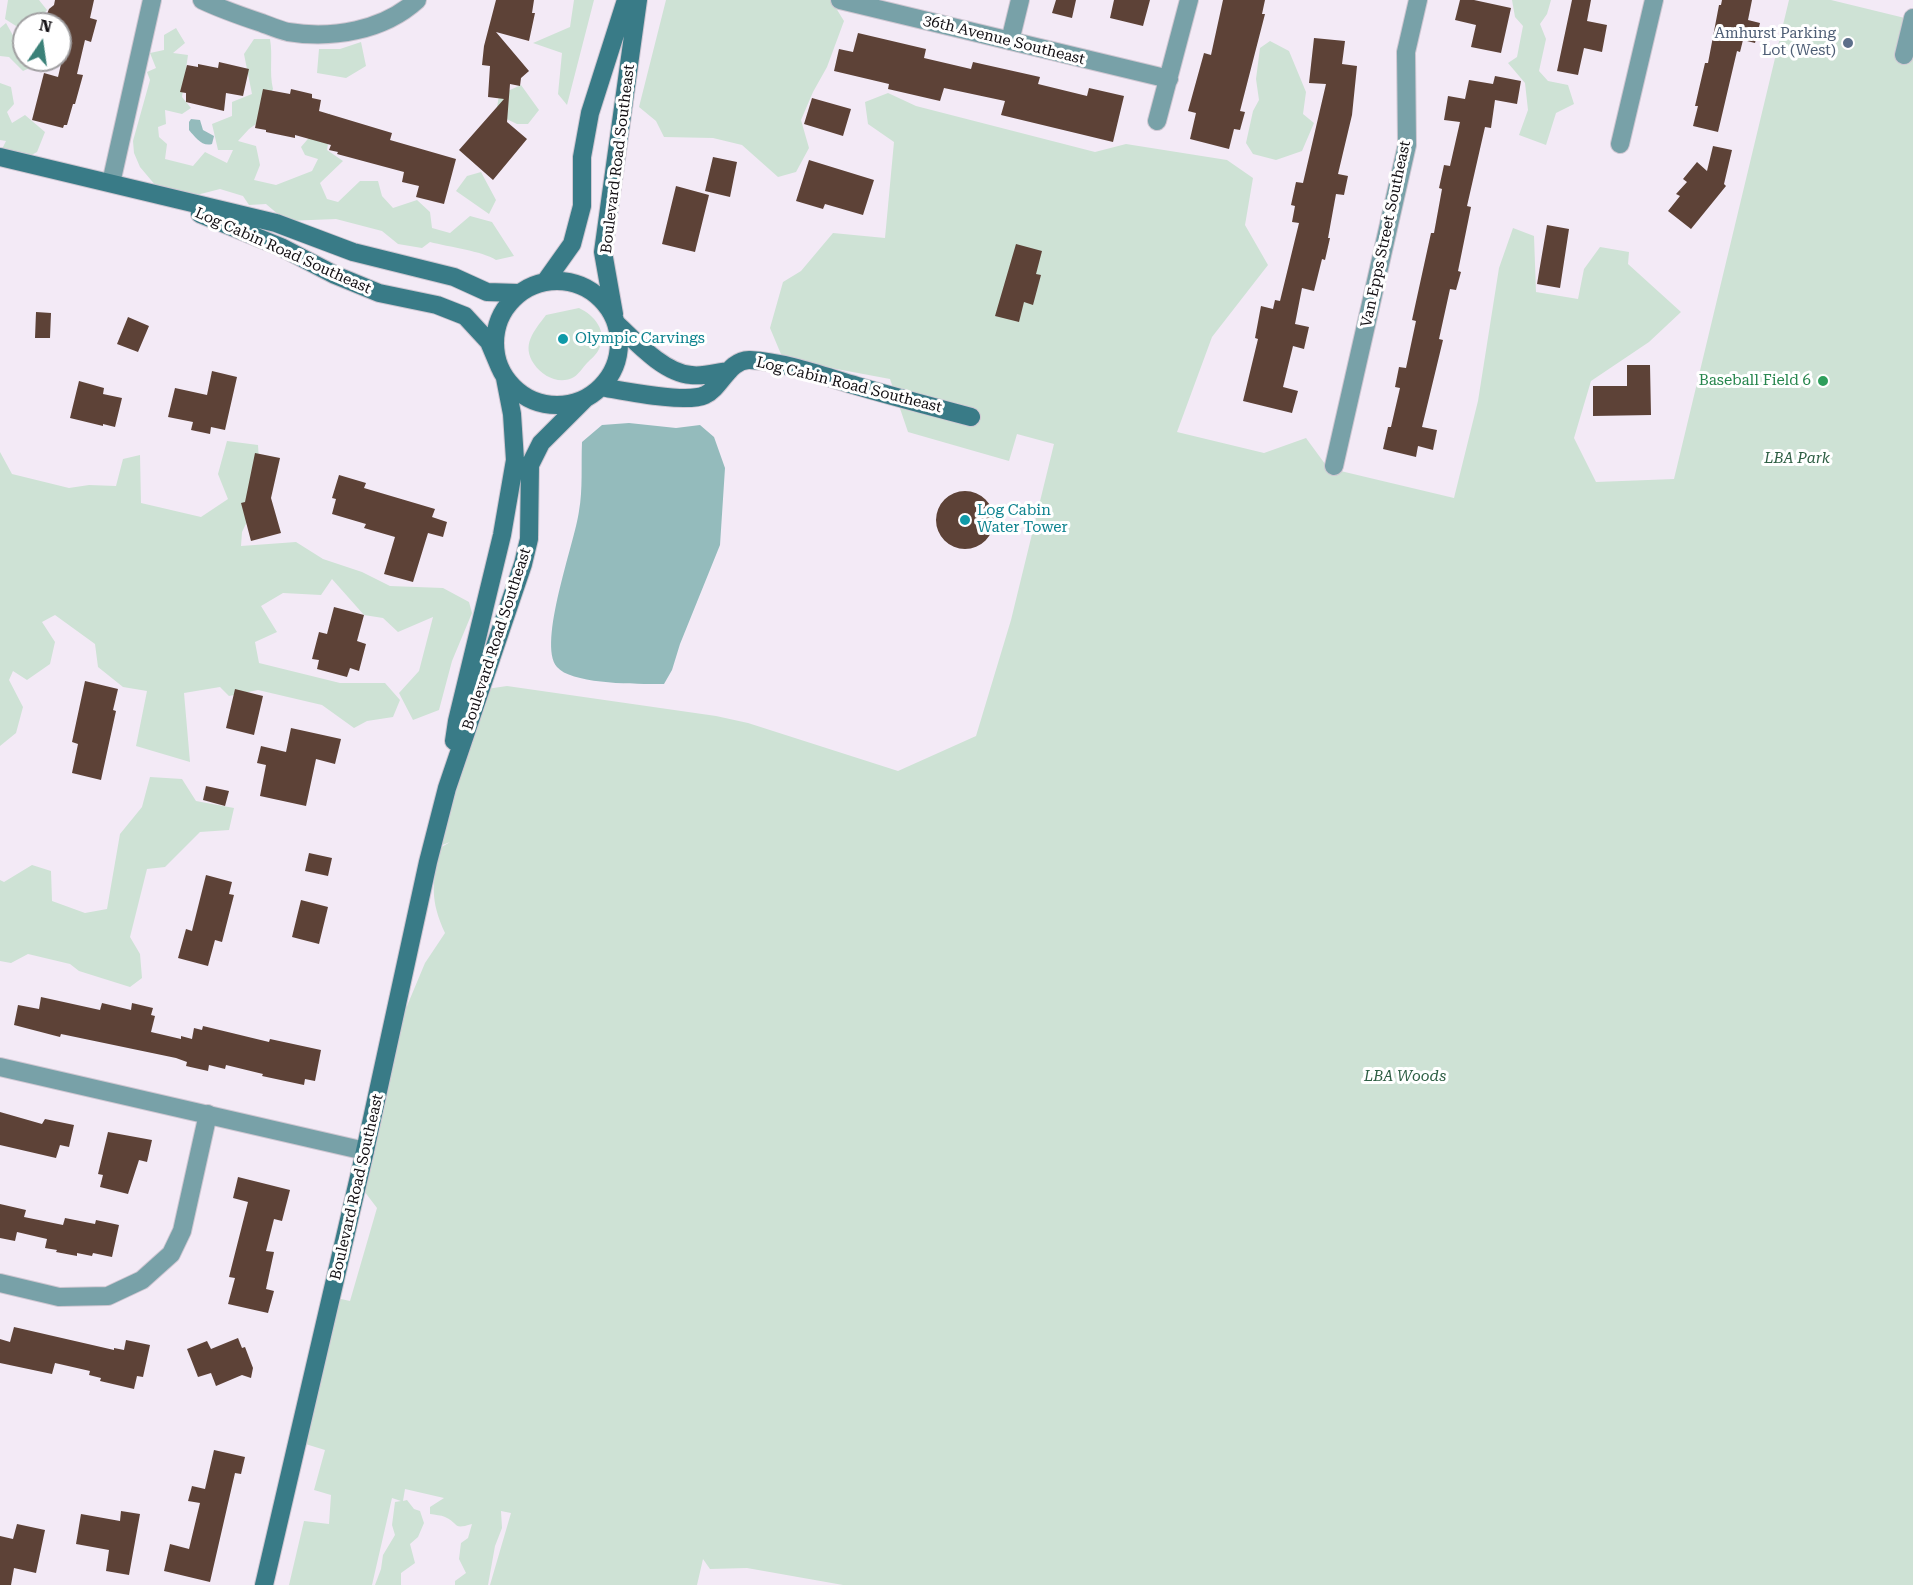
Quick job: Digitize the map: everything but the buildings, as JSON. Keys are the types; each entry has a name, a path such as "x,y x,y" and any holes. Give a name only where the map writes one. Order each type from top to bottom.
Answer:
{"street":[{"path":"111,183 152,0"},
{"path":"202,0 226,11 287,32 335,34 370,27 393,18 417,0"},
{"name":"Boulevard Road Southeast","path":"545,282 572,244 582,206 582,156 590,113 626,0"},
{"name":"Boulevard Road Southeast","path":"616,321 603,252 638,0"},
{"path":"1010,41 1020,0"},
{"path":"1157,121 1189,0"},
{"name":"Van Epps Street Southeast","path":"1334,466 1407,145 1406,52 1418,0"},
{"path":"1620,144 1654,0"},
{"name":"36th Avenue Southeast","path":"845,1 1169,79"},
{"path":"1904,55 1913,18"},
{"name":"Log Cabin Road Southeast","path":"0,157 276,223 353,252 454,278 487,291 518,293"},
{"name":"Log Cabin Road Southeast","path":"145,192 281,247 334,275 379,293 437,305 465,316 489,342 502,373"},
{"path":"554,280 573,282 590,290 605,302 616,321 620,347 611,376 585,399 568,405 541,403 517,391 502,373 494,348 496,327 504,309 518,293 535,284 545,282 554,280"},
{"name":"Log Cabin Road Southeast","path":"616,321 649,354 670,368 691,376 729,371"},
{"name":"Log Cabin Road Southeast","path":"601,387 684,399 706,395 742,360 781,365 971,417"},
{"name":"Boulevard Road Southeast","path":"447,788 457,721 502,535 515,460 512,414 502,373"},
{"name":"Boulevard Road Southeast","path":"264,1585 365,1151 428,862 447,788 523,564 529,539 530,465 541,443 585,399"},
{"path":"0,1067 365,1151"},
{"path":"0,1283 59,1297 108,1296 142,1280 171,1254 182,1231 208,1114"}],"green space":[{"path":"8,0 39,0 47,10 46,12 12,12 12,23 5,19"},
{"path":"574,0 594,0 567,105 558,94 562,53 533,43 570,27"},
{"path":"666,0 831,0 844,21 827,67 801,120 809,148 796,172 778,177 742,145 713,138 664,137 656,121 639,107"},
{"path":"1512,0 1551,0 1547,14 1540,24 1546,39 1539,71 1548,81 1568,85 1574,104 1556,113 1546,145 1519,135 1528,110 1525,83 1508,63 1517,57 1523,26 1515,17"},
{"name":"LBA Woods","path":"1789,0 1831,0 1913,20 1913,1585 843,1585 747,1568 710,1569 703,1559 697,1585 490,1585 511,1513 501,1511 502,1528 495,1546 488,1585 455,1585 455,1581 466,1573 459,1559 461,1543 468,1538 472,1524 459,1526 445,1517 430,1514 430,1507 444,1498 405,1489 403,1501 407,1500 414,1509 420,1511 424,1523 418,1537 410,1544 415,1563 401,1573 401,1585 375,1585 383,1555 395,1535 392,1525 395,1502 401,1501 392,1498 372,1585 289,1585 304,1521 329,1524 331,1495 314,1490 325,1450 299,1442 332,1297 350,1301 377,1208 358,1183 396,1014 407,1006 425,963 445,933 437,911 434,882 440,848 450,842 432,849 480,690 507,686 716,716 748,723 898,771 976,736 1011,620 1054,444 1017,434 1009,461 908,432 890,379 783,359 770,328 783,282 801,271 833,233 885,238 894,142 868,124 865,102 888,93 916,106 1095,152 1126,144 1227,160 1253,178 1245,225 1268,265 1212,337 1177,432 1264,453 1306,438 1328,468 1454,498 1478,401 1499,268 1513,228 1534,236 1536,292 1578,299 1584,269 1600,247 1629,252 1628,264 1681,312 1649,342 1591,381 1574,438 1596,482 1674,479"},
{"path":"6,23 12,34 12,60 9,57 0,56 0,28"},
{"path":"176,28 185,43 173,53 188,55 182,97 191,108 182,114 165,110 166,124 158,127 159,137 167,144 165,159 193,166 205,152 227,163 233,150 218,150 212,124 232,116 232,102 252,94 244,54 254,39 270,39 273,89 265,102 263,119 238,141 256,146 260,165 254,180 276,185 312,171 318,159 305,155 301,147 330,113 331,127 327,150 343,161 320,183 327,199 338,202 360,181 378,181 382,196 393,208 417,200 430,212 432,228 450,233 470,216 492,222 514,256 496,260 474,252 430,242 422,248 398,244 382,231 336,219 286,221 266,204 249,205 243,196 220,189 185,198 156,186 140,167 134,153 133,141 150,80 147,72 156,68 150,53 164,50 164,35"},
{"path":"1270,41 1289,51 1306,92 1303,114 1314,123 1302,151 1276,160 1253,154 1246,143 1253,111 1259,100 1256,79 1260,48"},
{"path":"361,42 366,66 346,78 317,73 319,49 340,49"},
{"path":"0,83 11,87 14,104 7,112 12,123 25,115 45,132 37,152 24,159 1,151 6,141 0,140"},
{"path":"521,85 539,110 528,124 517,124 496,114 499,95"},
{"path":"481,172 496,200 489,214 456,191 467,176"},
{"path":"579,308 594,319 601,330 599,349 574,377 558,380 547,376 530,357 531,338 546,315"},
{"path":"227,441 258,445 261,493 242,532 241,546 296,542 323,559 362,572 390,586 443,588 469,602 472,613 452,661 439,710 413,720 399,693 419,671 433,617 398,632 383,618 364,615 332,579 321,595 283,593 261,606 277,632 255,642 259,663 340,683 385,683 400,700 393,717 367,721 354,728 322,705 258,690 229,696 220,687 184,693 190,762 136,746 147,691 123,687 98,667 95,644 55,615 42,622 55,642 50,664 27,680 13,671 9,680 23,707 16,733 0,746 0,452 12,474 69,488 89,485 116,486 123,459 140,455 141,503 201,517 228,499 218,474"},
{"path":"150,777 182,779 196,801 234,808 229,830 200,832 165,867 147,869 130,937 140,954 142,978 130,987 79,971 70,964 28,954 11,963 0,961 0,880 4,882 32,865 51,871 52,901 85,913 107,909 120,834 142,807"}],"shaded area":[{"path":"191,119 200,120 203,130 214,136 212,144 202,143 189,130"},
{"path":"629,423 676,428 700,425 714,437 725,468 720,545 680,644 672,670 664,684 608,682 577,677 557,667 552,655 551,637 554,616 580,503 582,442 602,425"}],"place":[{"name":"Amhurst Parking Lot (West)","path":"1848,43"},
{"name":"Olympic Carvings","path":"563,339"},
{"name":"Baseball Field 6","path":"1823,381"},
{"name":"Log Cabin Water Tower","path":"965,520"}],"park label":[{"name":"LBA Park","path":"1797,459"}]}
